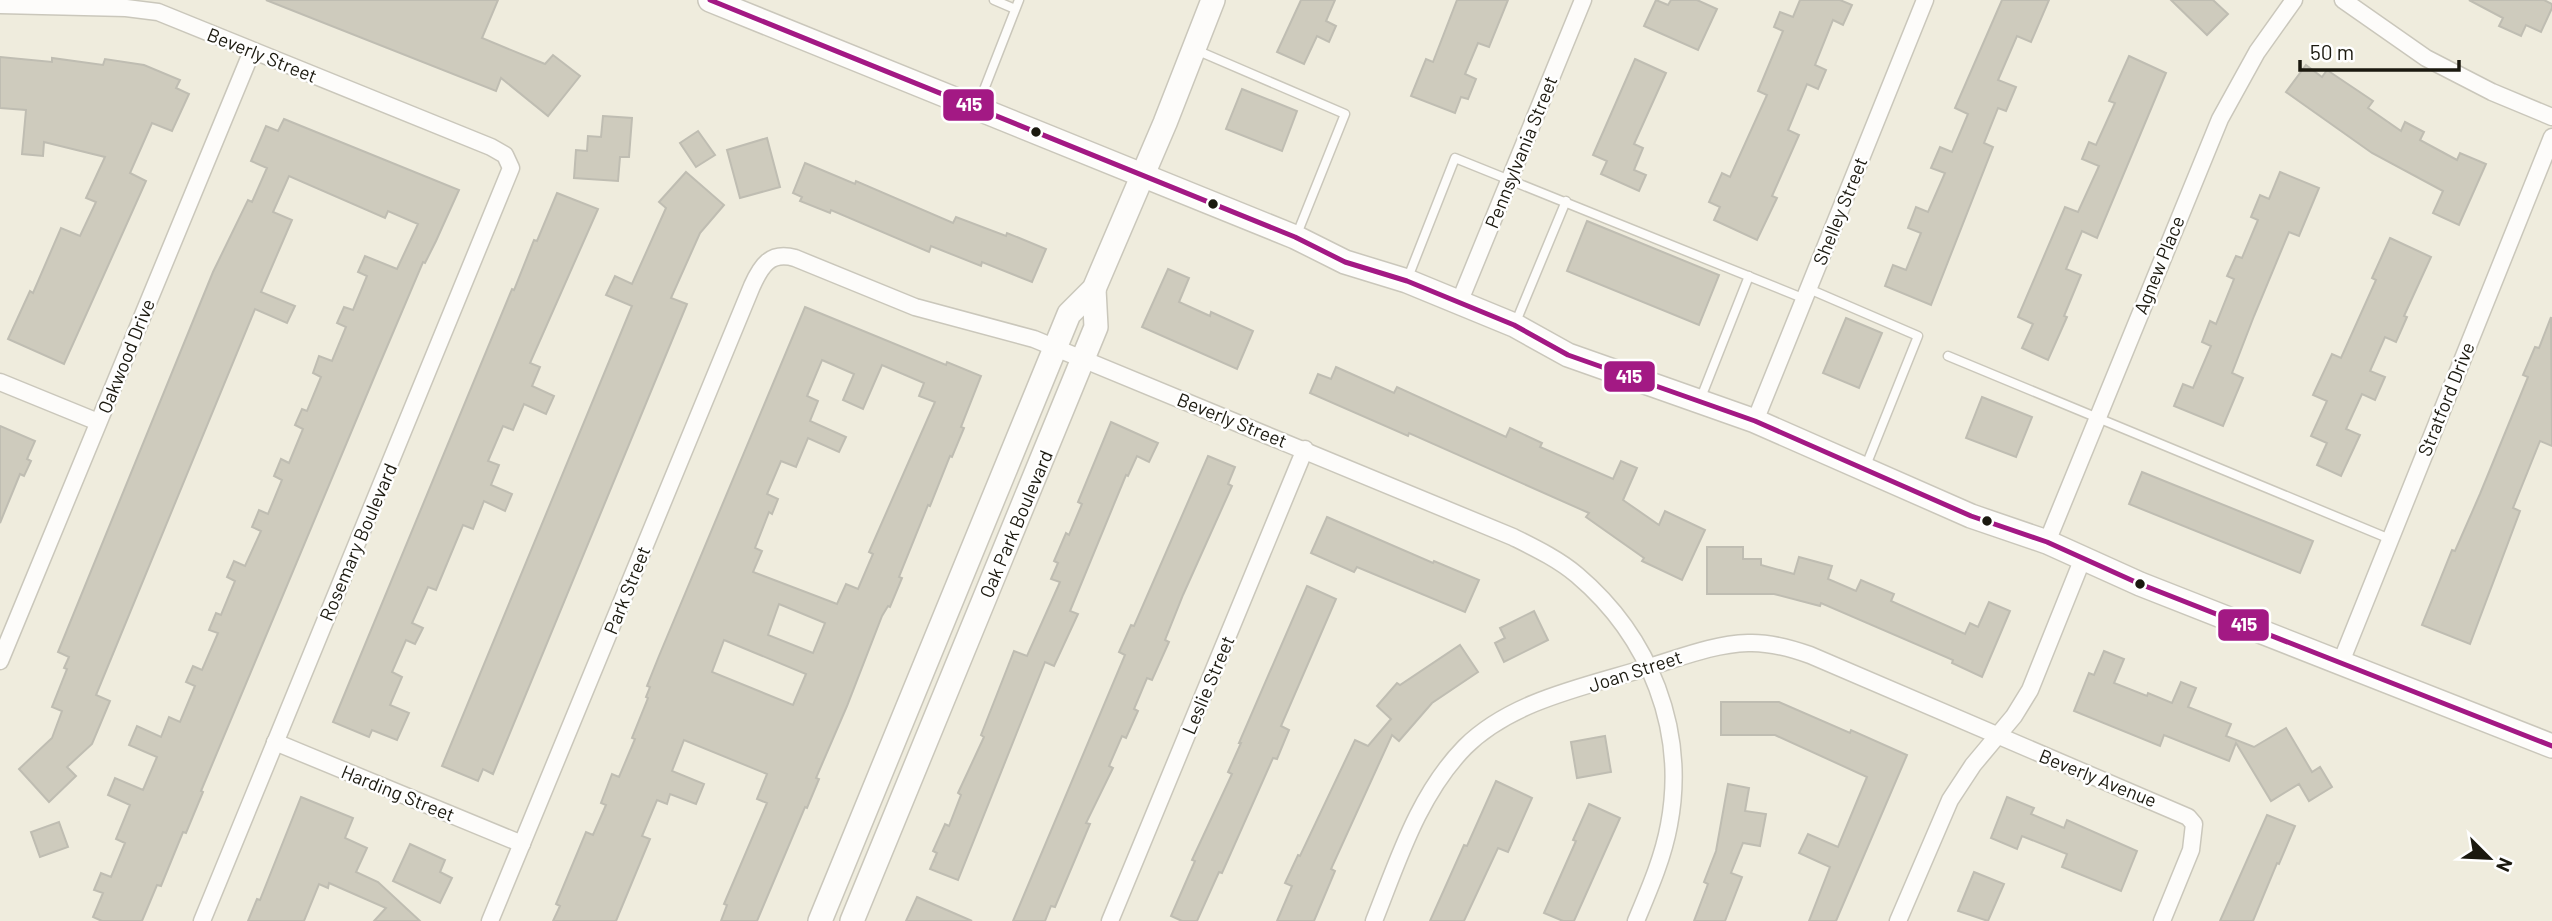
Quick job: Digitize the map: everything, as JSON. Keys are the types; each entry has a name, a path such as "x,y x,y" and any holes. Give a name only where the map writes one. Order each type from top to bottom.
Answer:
{"main road":[{"path":"710,0 1296,237 1345,262 1407,281 1514,326 1568,355 1755,421 1971,516 2047,542 2140,584 2552,746"},
{"name":"Oak Park Boulevard","path":"821,921 1069,314 1094,289 1165,123 1213,0"},
{"name":"Oak Park Boulevard","path":"852,921 1084,359 1096,327 1094,289"}],"street":[{"name":"Pennsylvania Street","path":"1459,303 1583,0"},
{"name":"Shelley Street","path":"1755,421 1926,0"},
{"name":"Agnew Place","path":"2047,542 2220,119 2257,52 2294,0"},
{"path":"2343,0 2426,58 2492,92 2552,117"},
{"name":"Beverly Street","path":"0,5 126,8 158,12 491,147 505,155 509,162"},
{"name":"Oakwood Drive","path":"0,661 252,51"},
{"name":"Stratford Drive","path":"2341,662 2552,137"},
{"name":"Rosemary Boulevard","path":"202,921 508,181 511,168 509,162"},
{"name":"Beverly Street","path":"767,261 780,256 791,257 915,307 1034,339 1501,532 1546,554 1576,574 1601,598 1637,644 1660,691 1669,728 1674,768 1673,794 1664,848 1636,921"},
{"name":"Park Street","path":"490,921 752,286 767,261"},
{"path":"0,382 98,422"},
{"name":"Leslie Street","path":"1110,921 1305,449"},
{"path":"1898,921 1950,800 1973,765 1999,737 2030,690 2083,558"},
{"name":"Joan Street","path":"1374,921 1418,814 1447,767 1465,747 1514,713 1650,667 1727,645 1759,642 1776,645 1810,655 1999,737"},
{"name":"Beverly Avenue","path":"1999,737 2179,811 2194,824 2191,850 2162,921"},
{"name":"Harding Street","path":"275,742 522,844"},
{"path":"893,745 919,756"}],"lane":[{"path":"977,107 1017,4 994,0"},
{"path":"1193,49 1345,114 1296,237"},
{"path":"1407,281 1455,158 1749,276 1807,294 1918,337 1865,468"},
{"path":"1514,326 1566,201"},
{"path":"1700,400 1749,276"},
{"path":"1948,356 2389,539"}],"building":[{"path":"266,0 498,0 482,38 545,64 553,55 580,76 548,116 501,78 496,91"},
{"path":"1301,0 1335,0 1326,21 1336,26 1329,42 1317,36 1304,64 1277,52"},
{"path":"1457,0 1508,0 1489,47 1478,43 1465,74 1476,79 1468,99 1461,97 1455,113 1411,96 1426,59 1433,62"},
{"path":"1656,0 1668,5 1671,0 1697,0 1717,9 1698,50 1644,26"},
{"path":"1800,0 1840,0 1852,5 1843,25 1833,20 1815,65 1826,70 1818,89 1807,84 1788,130 1799,135 1772,196 1777,198 1757,240 1714,220 1720,207 1709,202 1722,173 1730,177 1767,95 1758,91 1783,31 1774,27 1780,12 1793,17"},
{"path":"2002,0 2049,0 2031,42 2017,36 1998,80 2016,87 2006,111 1998,108 1984,143 1993,147 1931,305 1885,286 1893,265 1906,270 1921,233 1908,228 1916,207 1928,212 1945,173 1931,168 1940,147 1952,152 1968,114 1955,108"},
{"path":"2171,0 2213,0 2228,14 2207,35"},
{"path":"2469,0 2544,0 2552,4 2552,8 2541,32 2526,25 2521,36 2499,26 2503,18"},
{"path":"2129,56 2166,73 2097,238 2082,231 2066,269 2081,275 2064,316 2067,317 2048,360 2022,348 2033,324 2018,317 2065,207 2078,212 2099,166 2082,159 2089,142 2096,145 2115,103 2109,101"},
{"path":"0,57 52,62 52,58 103,65 105,59 144,65 180,80 176,88 189,94 172,131 152,123 130,173 146,181 64,364 8,339 30,291 33,293 61,228 80,236 96,202 86,198 105,157 44,142 43,156 22,154 26,110 0,108"},
{"path":"1635,59 1666,73 1634,144 1643,148 1634,170 1646,175 1639,191 1601,174 1607,161 1593,155"},
{"path":"2306,65 2322,77 2327,70 2373,101 2368,108 2401,131 2405,122 2424,132 2420,140 2457,160 2460,153 2486,164 2459,225 2433,213 2443,191 2372,153 2286,92"},
{"path":"1242,89 1297,111 1282,151 1226,129"},
{"path":"603,116 632,118 629,157 620,157 618,181 574,178 576,150 587,151 588,136 601,137"},
{"path":"284,119 459,190 425,263 423,262 201,791 203,792 186,833 183,832 161,886 157,885 142,921 102,921 93,917 103,893 94,890 101,873 111,877 125,843 116,839 130,805 108,795 115,778 143,790 157,757 129,745 137,726 161,737 169,717 180,722 195,686 186,682 193,666 202,670 218,633 209,630 216,613 221,615 235,581 227,577 234,561 245,566 261,531 252,527 259,510 268,514 282,480 274,476 281,459 289,463 303,429 295,425 302,409 307,411 321,377 313,373 319,356 332,361 346,327 337,323 344,307 353,310 367,276 358,272 365,256 397,269 418,224 388,211 385,218 289,176 273,212 292,220 261,292 295,306 287,323 255,309 96,695 110,701 92,744 67,767 76,776 49,802 19,769 52,738 62,711 52,707 69,657 58,652 213,272 248,200 252,202 267,168 251,161 266,126 278,131"},
{"path":"698,131 715,155 696,167 680,143"},
{"path":"767,138 780,187 740,198 727,150"},
{"path":"805,163 855,184 856,181 953,223 956,217 1046,249 1032,282 931,246 929,252 831,210 830,213 800,201 802,197 793,193"},
{"path":"686,172 724,205 700,233 671,298 687,304 493,774 483,769 478,781 442,766 632,306 606,295 615,276 632,284 666,208 659,202"},
{"path":"2280,172 2319,188 2299,236 2289,232 2254,316 2232,373 2243,378 2223,426 2174,406 2183,384 2193,388 2211,346 2202,342 2210,321 2216,324 2234,279 2227,276 2236,256 2242,258 2258,220 2251,217 2260,195 2269,199"},
{"path":"557,193 598,209 530,363 540,367 532,386 554,396 546,414 524,404 513,430 503,426 488,461 499,465 491,485 512,494 505,511 484,501 473,529 463,525 436,590 428,587 412,623 423,628 415,644 406,640 392,672 402,677 390,705 409,713 397,740 372,730 369,737 333,722 512,289 514,290 534,240 537,241"},
{"path":"1587,221 1719,275 1699,325 1567,271"},
{"path":"2390,238 2431,257 2404,316 2407,317 2396,342 2385,337 2370,371 2385,377 2375,400 2362,394 2346,429 2360,435 2341,476 2317,465 2327,443 2311,436 2327,401 2313,395 2332,354 2341,358 2376,280 2372,278"},
{"path":"1168,269 1189,278 1179,302 1210,316 1211,312 1253,331 1237,369 1142,327"},
{"path":"805,307 946,365 947,362 981,376 961,427 964,428 930,506 928,505 899,577 902,578 890,607 888,606 882,616 816,778 819,779 757,921 721,921 727,905 724,904 767,803 757,799 767,774 684,740 672,771 704,784 696,804 670,794 667,804 657,800 642,836 650,839 616,921 553,921 560,906 556,904 586,832 593,835 606,805 601,803 612,774 619,777 635,739 632,738 648,698 646,697 650,687 647,686","holes":["822,360 854,374 843,400 863,409 882,365 924,383 919,396 935,402 869,552 873,554 858,589 846,584 837,604 753,572 762,551 755,548 769,512 772,514 778,499 767,494 781,461 796,467 808,438 839,452 846,437 810,421 818,401 807,396","779,604 825,623 813,653 768,635","724,640 806,674 793,705 712,672"]},
{"path":"2551,317 2552,446 2540,441 2513,508 2520,511 2470,644 2422,625 2528,377 2523,375 2535,347 2539,348"},
{"path":"1846,318 1882,333 1859,388 1823,373"},
{"path":"1336,367 1394,393 1397,387 1506,437 1510,428 1542,443 1540,447 1613,479 1621,461 1637,468 1623,500 1659,525 1665,511 1705,530 1682,580 1642,561 1644,558 1586,517 1589,513 1409,433 1408,436 1310,393 1318,374 1331,379"},
{"path":"1982,397 2032,417 2016,457 1966,438"},
{"path":"1111,422 1158,443 1149,462 1137,456 1128,476 1126,475 1070,611 1078,614 1054,666 1045,662 958,880 930,869 937,853 933,851 945,824 949,826 961,795 958,793 984,737 981,735 1014,651 1027,656 1060,582 1051,579 1058,563 1054,561 1082,504 1078,502"},
{"path":"0,426 35,441 27,459 31,461 24,476 20,474 0,523"},
{"path":"1208,456 1235,467 1228,484 1232,486 1183,595 1165,640 1169,642 1152,680 1147,678 1134,709 1138,711 1126,738 1122,736 1109,766 1113,768 1086,823 1090,824 1055,907 1051,906 1045,921 1013,921 1125,655 1119,652 1131,625 1134,626"},
{"path":"2142,472 2313,541 2300,573 2129,504"},
{"path":"1327,517 1479,580 1465,612 1357,567 1354,572 1311,553"},
{"path":"1707,547 1743,547 1743,559 1761,559 1761,565 1794,574 1799,557 1832,566 1828,579 1856,591 1861,580 1894,594 1891,601 1965,634 1970,623 1978,627 1989,602 2010,611 1982,677 1952,663 1953,660 1821,603 1820,606 1774,594 1707,594"},
{"path":"1307,586 1336,599 1281,726 1289,730 1277,759 1273,758 1222,873 1219,872 1197,921 1182,921 1171,916 1195,861 1192,860 1232,774 1228,772 1239,743"},
{"path":"1534,611 1548,640 1504,662 1495,643 1505,638 1500,628"},
{"path":"1460,645 1478,672 1432,703 1399,741 1392,735 1331,869 1335,871 1314,921 1277,921 1292,886 1285,883 1355,740 1368,746 1391,719 1377,706 1397,683 1400,685"},
{"path":"2104,651 2124,659 2114,683 2172,703 2181,682 2196,688 2188,707 2231,724 2226,736 2254,747 2286,728 2312,772 2320,767 2332,787 2309,801 2299,784 2271,801 2236,743 2229,761 2164,735 2160,746 2074,711 2089,673 2094,675"},
{"path":"1721,702 1779,702 1907,755 1836,921 1809,921 1830,867 1799,853 1808,834 1838,847 1867,777 1775,735 1721,735"},
{"path":"1605,736 1611,772 1577,778 1571,742"},
{"path":"1496,781 1532,798 1508,852 1498,848 1464,921 1430,921 1464,845 1467,846"},
{"path":"1728,784 1749,788 1745,811 1766,814 1760,846 1743,843 1731,873 1742,877 1725,921 1694,921 1708,884 1704,882 1716,851"},
{"path":"301,797 353,818 345,838 367,848 356,872 378,882 420,921 374,921 386,908 329,883 328,888 319,884 304,921 248,921 257,899 260,900"},
{"path":"2007,797 2034,808 2031,814 2064,828 2067,820 2137,851 2121,891 2062,867 2067,854 2022,836 2017,849 1991,838"},
{"path":"1589,804 1620,818 1574,921 1563,921 1544,913 1576,841 1573,840"},
{"path":"2267,815 2295,826 2279,864 2277,863 2253,921 2220,921"},
{"path":"59,822 68,847 40,857 31,832"},
{"path":"410,844 445,860 440,872 452,878 440,903 393,881"},
{"path":"1974,872 2004,884 1988,921 1958,911"},
{"path":"917,897 926,901 972,921 906,921"}],"transit line":[{"name":"415","path":"710,0 1295,237 1345,262 1407,281 1514,325 1568,355 1755,421 1971,516 2047,542 2140,584 2552,746"}]}
